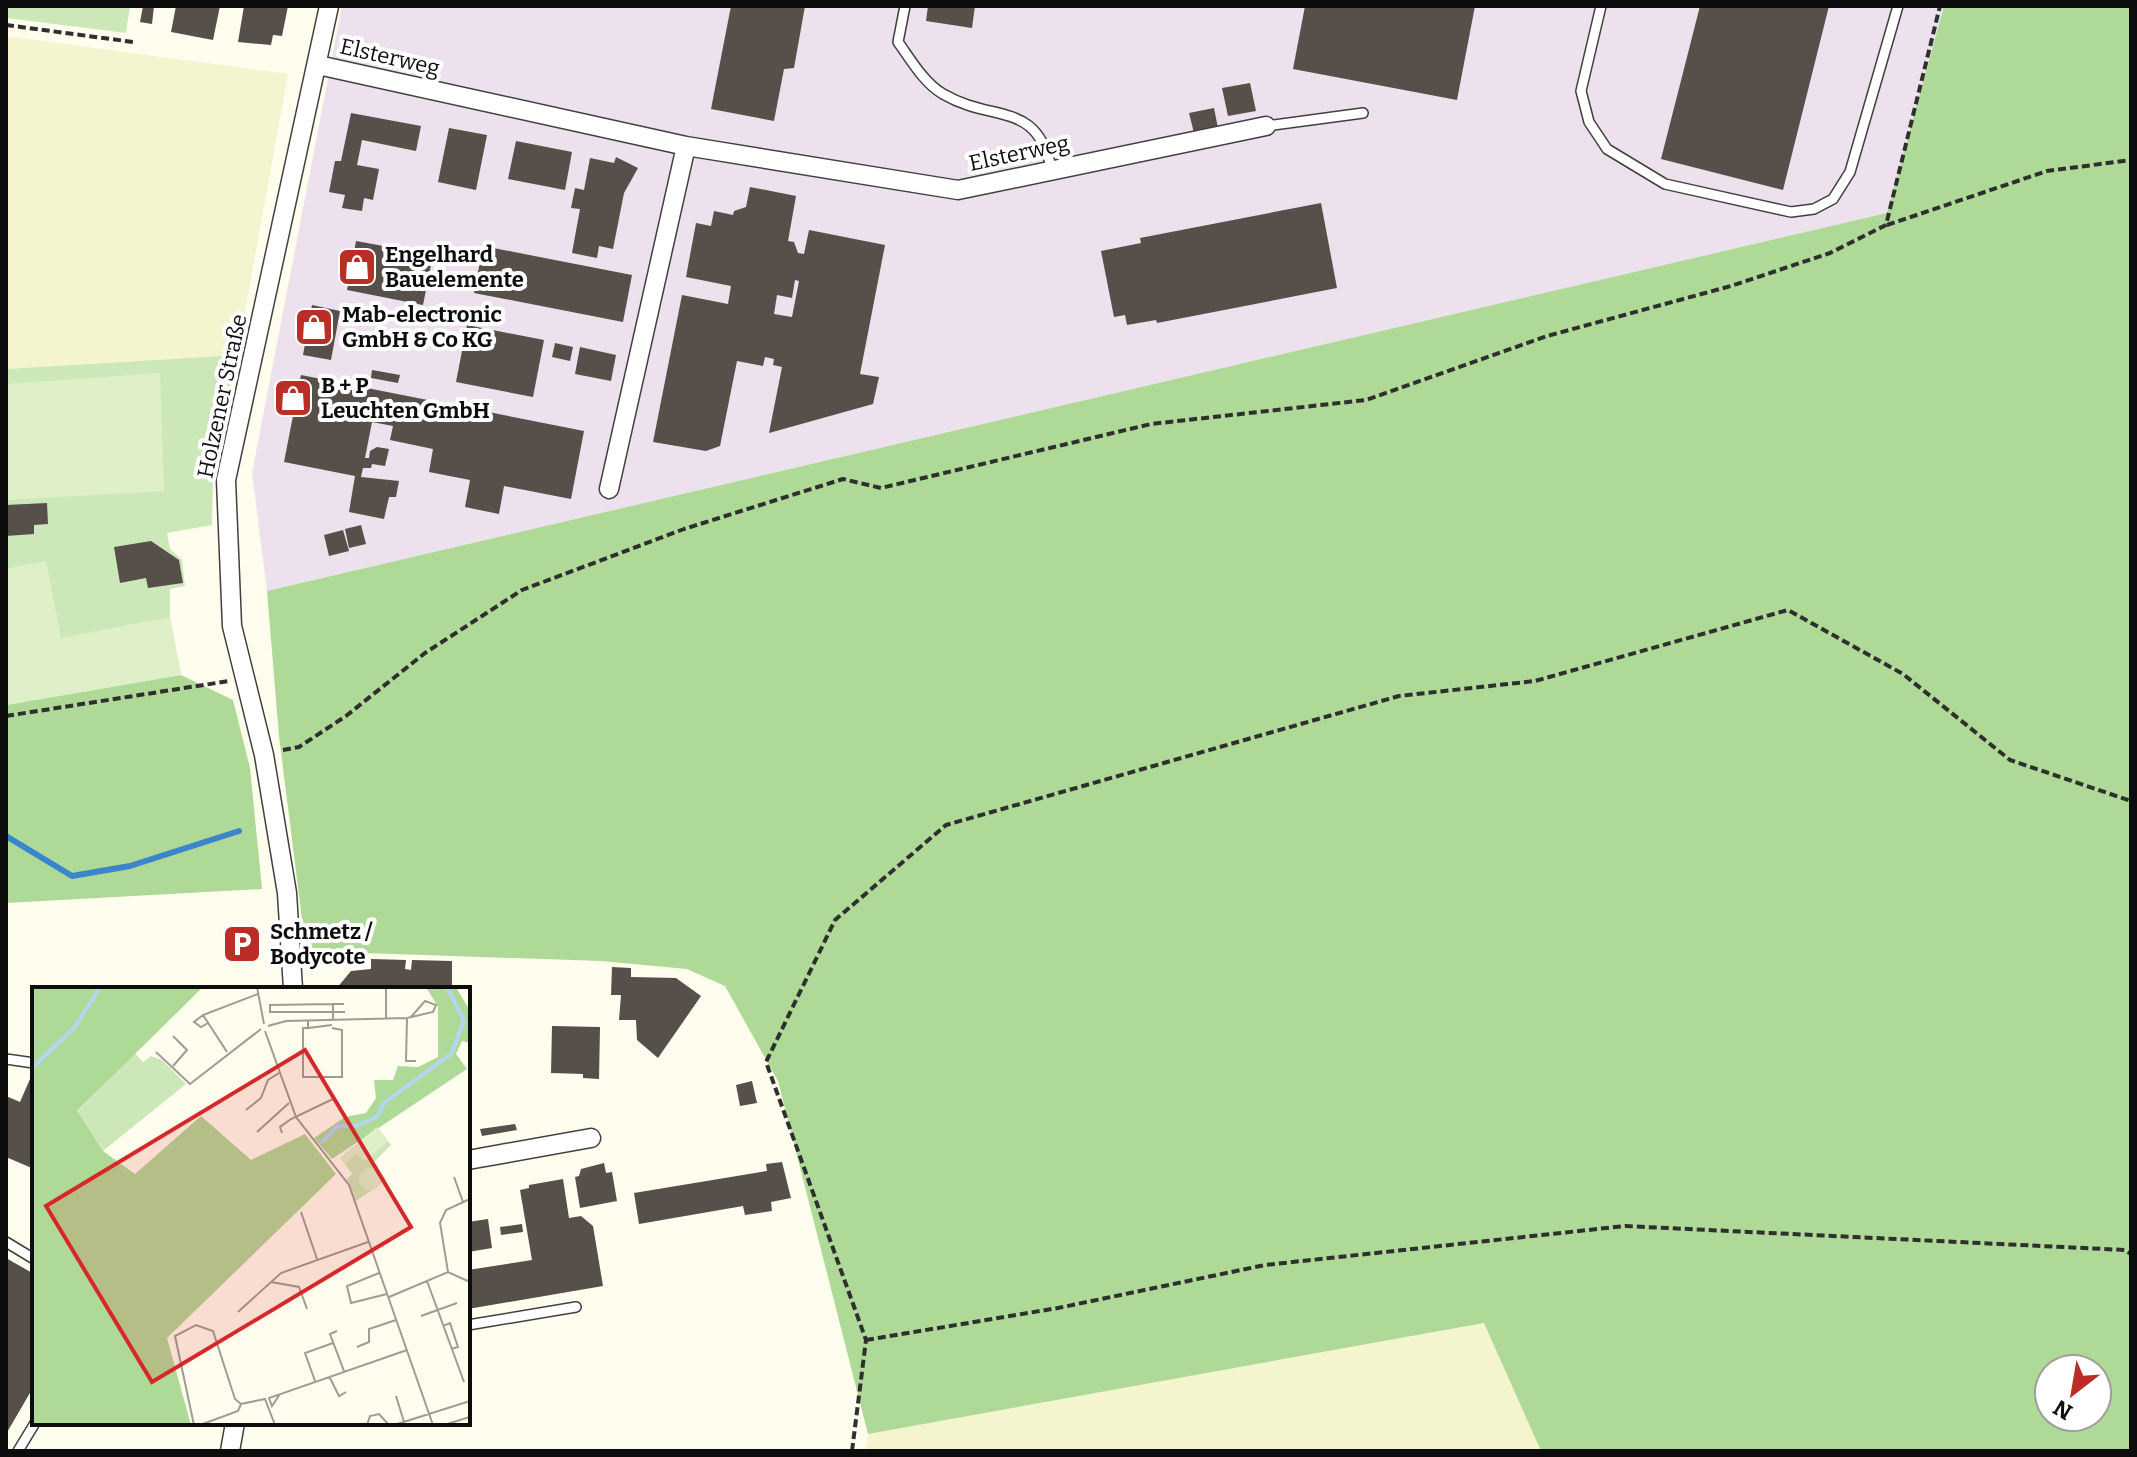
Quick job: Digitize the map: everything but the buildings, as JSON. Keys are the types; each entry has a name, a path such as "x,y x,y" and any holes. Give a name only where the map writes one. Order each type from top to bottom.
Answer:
{"street":[{"name":"Holzener Straße","path":"293,987 287,893 264,755 232,626 226,480 329,6"},
{"name":"Elsterweg","path":"318,65 686,146 958,190 1266,126"},
{"path":"609,489 686,146"},
{"path":"470,1160 591,1138"},
{"path":"230,1451 235,1425"}],"lane":[{"path":"905,6 898,42 917,69 940,93 972,108 1014,118 1036,129 1046,144 1052,171"},
{"path":"1601,6 1581,91 1589,122 1607,149 1665,184 1791,212 1814,209 1833,199 1850,172 1898,6"},
{"path":"1266,126 1363,113"},
{"path":"6,1059 32,1063"},
{"path":"6,1242 32,1258"},
{"path":"470,1325 576,1307"},
{"path":"18,1451 34,1425"}],"path":[{"path":"1886,225 1940,6"},
{"path":"6,25 133,42"},
{"path":"264,755 299,747 323,732 425,653 522,590 684,529 843,479 881,488 1151,424 1366,400 1547,336 1802,262 1886,225 2047,171 2131,160"},
{"path":"852,1451 866,1340 766,1062 835,920 946,825 1399,696 1535,681 1788,610 1903,674 2010,760 2131,801"},
{"path":"6,716 246,679"},
{"path":"866,1340 1058,1308 1265,1265 1625,1226 2125,1250 2131,1254"}],"shaded area":[{"path":"342,6 1944,6 1888,213 267,591 252,473"}],"green space":[{"path":"6,6 130,6 126,33 6,18"},
{"path":"1944,6 2131,6 2131,1451 1541,1451 1484,1323 868,1434 778,1081 725,986 687,969 601,961 306,951 279,736 267,591 1887,213"},
{"path":"6,36 288,74 237,355 6,369"},
{"path":"237,355 213,480 212,525 167,533 170,549 182,560 185,586 170,589 170,617 181,675 6,705 6,369"},
{"path":"160,373 164,491 6,500 6,384"},
{"path":"46,561 61,638 170,617 181,675 6,705 6,569"},
{"path":"181,675 233,700 250,768 262,889 6,903 6,705"},
{"path":"1485,1323 1541,1451 866,1451 868,1434"}],"waterway":[{"path":"6,836 72,876 130,866 239,831"}],"place":[{"name":"Engelhard Bauelemente","path":"357,267"},
{"name":"Mab-electronic GmbH & Co KG","path":"314,327"},
{"name":"B + P Leuchten GmbH","path":"293,398"},
{"name":"Schmetz / Bodycote","path":"242,944"}]}
